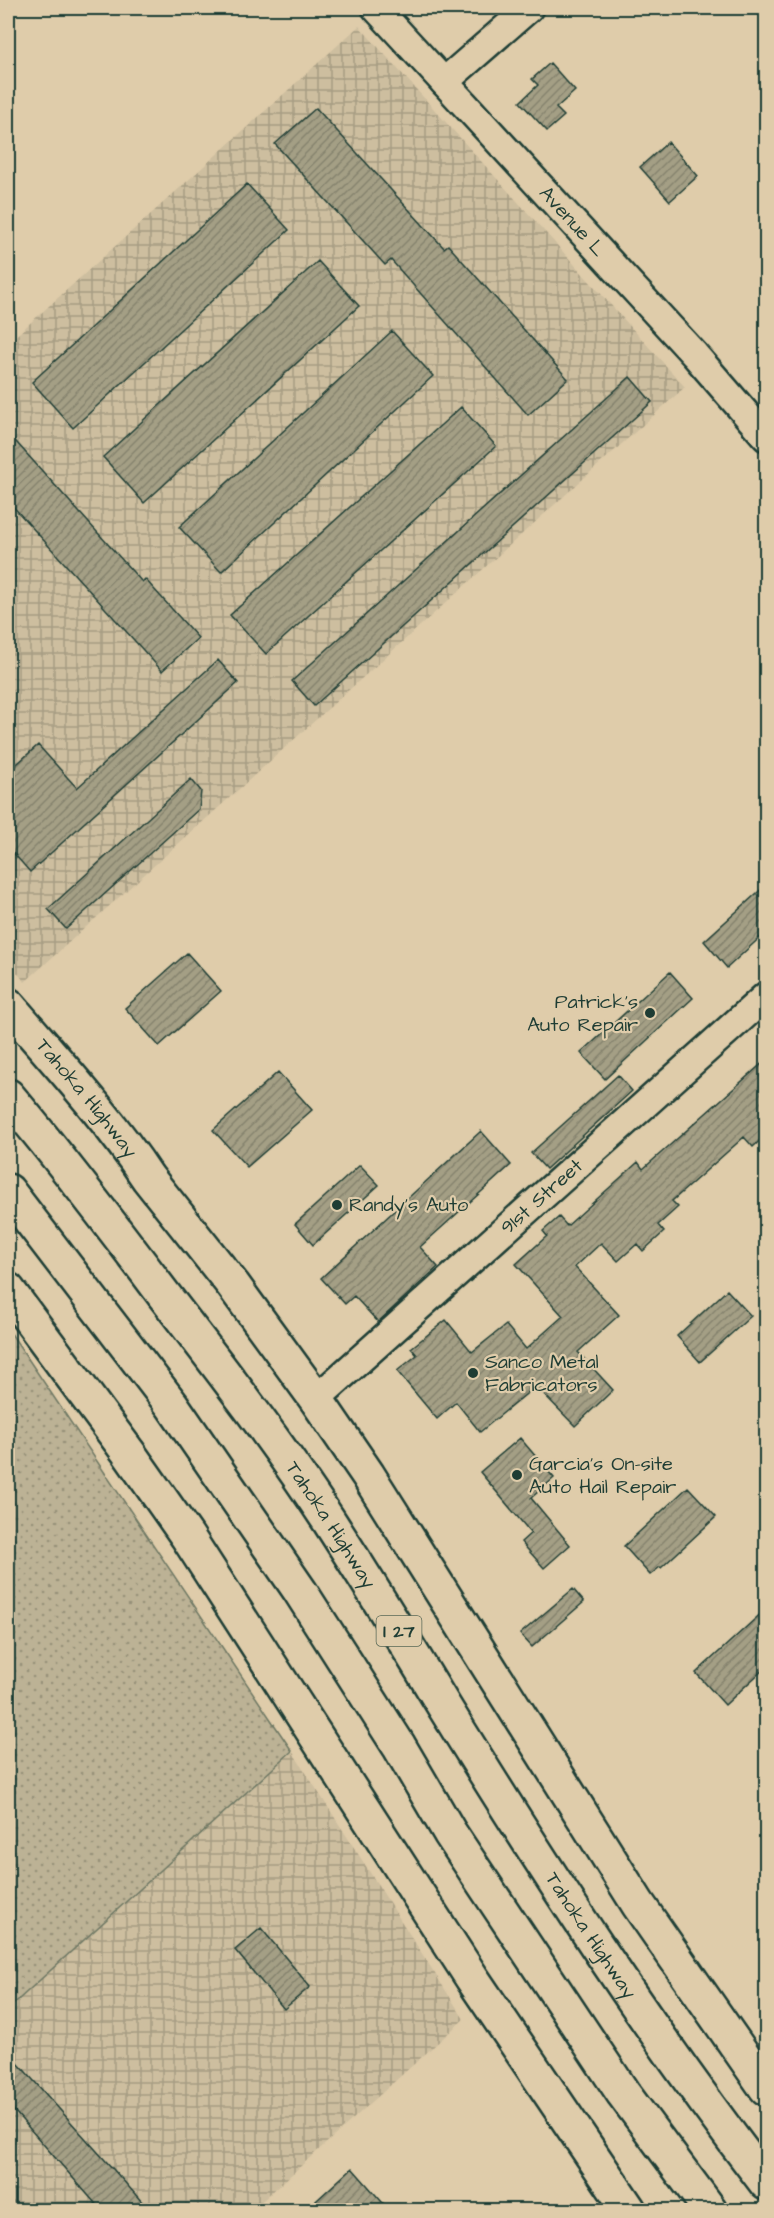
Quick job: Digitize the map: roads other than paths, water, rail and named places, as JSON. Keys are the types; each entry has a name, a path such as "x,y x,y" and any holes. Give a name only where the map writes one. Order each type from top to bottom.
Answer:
{"main road":[{"name":"Tahoka Highway","path":"8,1005 136,1160 233,1285 316,1399 368,1475 638,1904 766,2088"},
{"path":"8,1086 46,1142"},
{"name":"Tahoka Highway","path":"8,1096 214,1360 327,1518 577,1913 705,2103 766,2183"},
{"path":"8,1191 172,1405 300,1591 399,1746 450,1833 623,2093 710,2211"},
{"path":"8,1290 187,1536 472,1978 629,2211"}],"street":[{"name":"Avenue L","path":"376,8 695,355 766,437"},
{"path":"444,82 529,8"},
{"name":"91st Street","path":"316,1399 766,996"}],"place":[{"name":"Patrick's Auto Repair","path":"650,1013"},
{"name":"Randy's Auto","path":"337,1205"},
{"name":"Sanco Metal Fabricators","path":"473,1373"},
{"name":"Garcia’s On-site Auto Hail Repair","path":"517,1475"}]}
